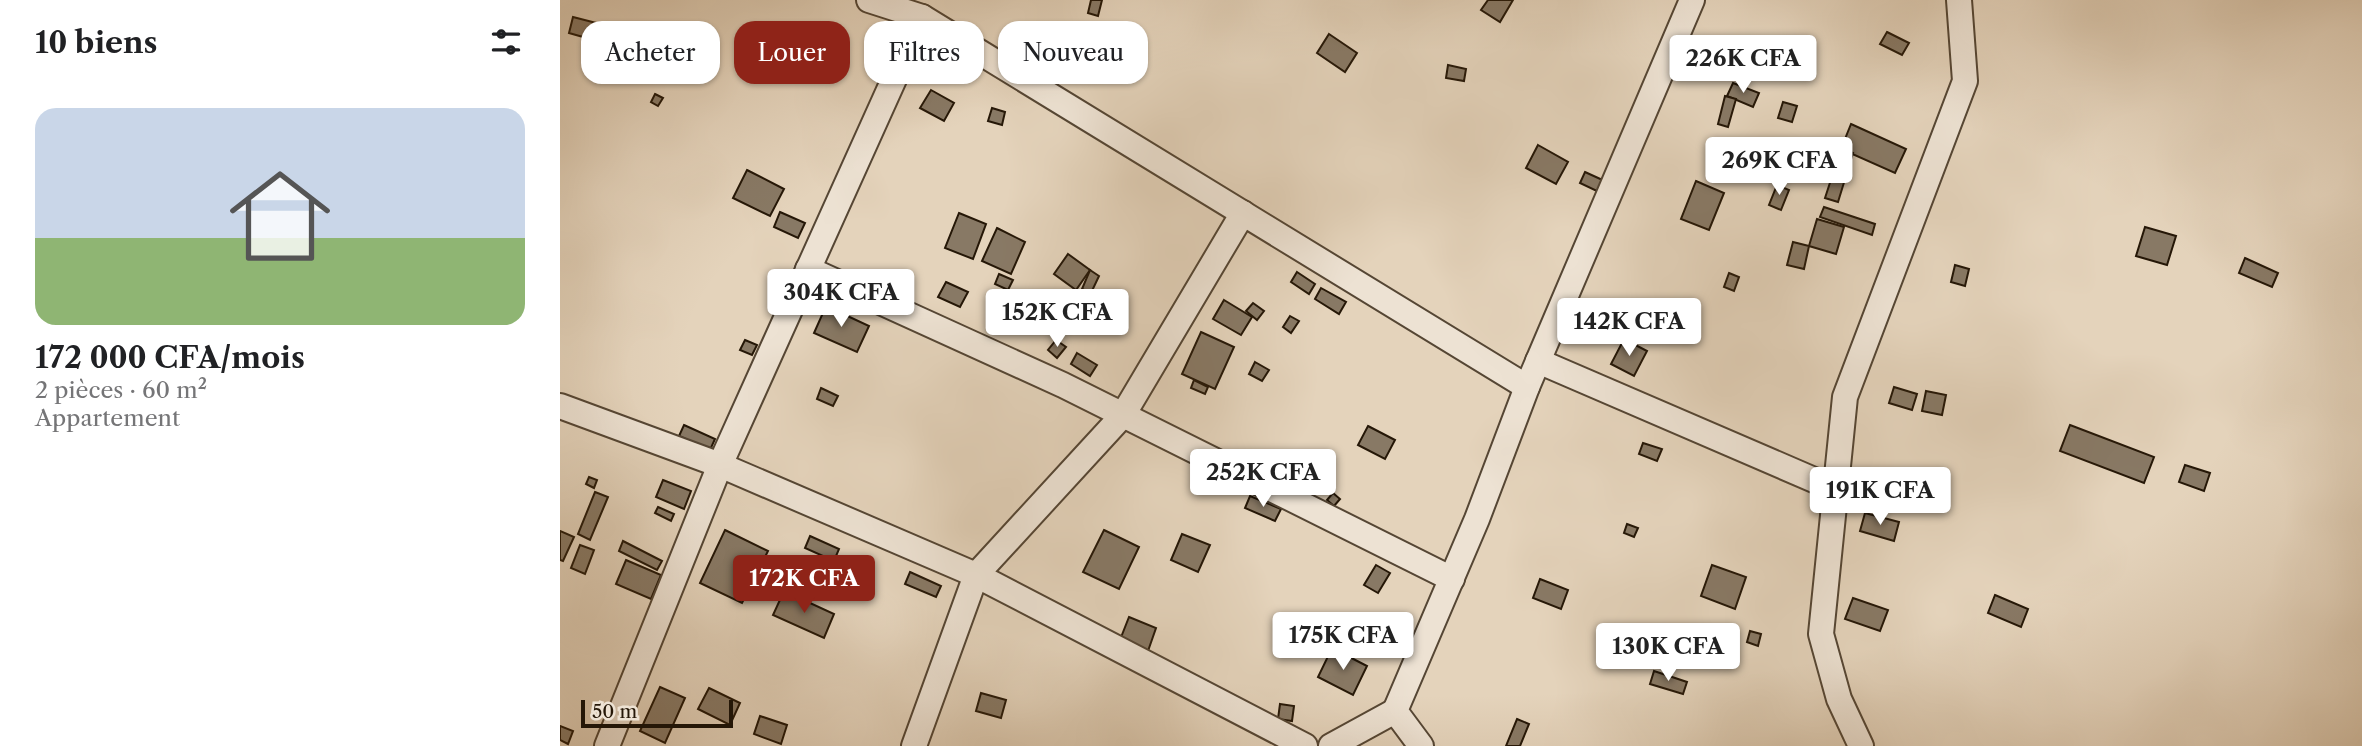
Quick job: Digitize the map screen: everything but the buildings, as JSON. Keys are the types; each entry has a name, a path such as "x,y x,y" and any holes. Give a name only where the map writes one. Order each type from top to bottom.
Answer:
{"street":[{"path":"869,0 922,16 1527,387"},
{"path":"1331,746 1395,711 1477,519 1538,360 1692,0"},
{"path":"1861,746 1839,699 1821,634 1845,397 1965,81 1959,0"},
{"path":"607,746 720,465 922,16"},
{"path":"914,746 976,575 1123,415 1243,213"},
{"path":"808,269 1063,385 1451,579"},
{"path":"1538,360 1835,489"},
{"path":"560,406 720,465 976,575 1305,746"},
{"path":"1395,711 1421,746"}]}
